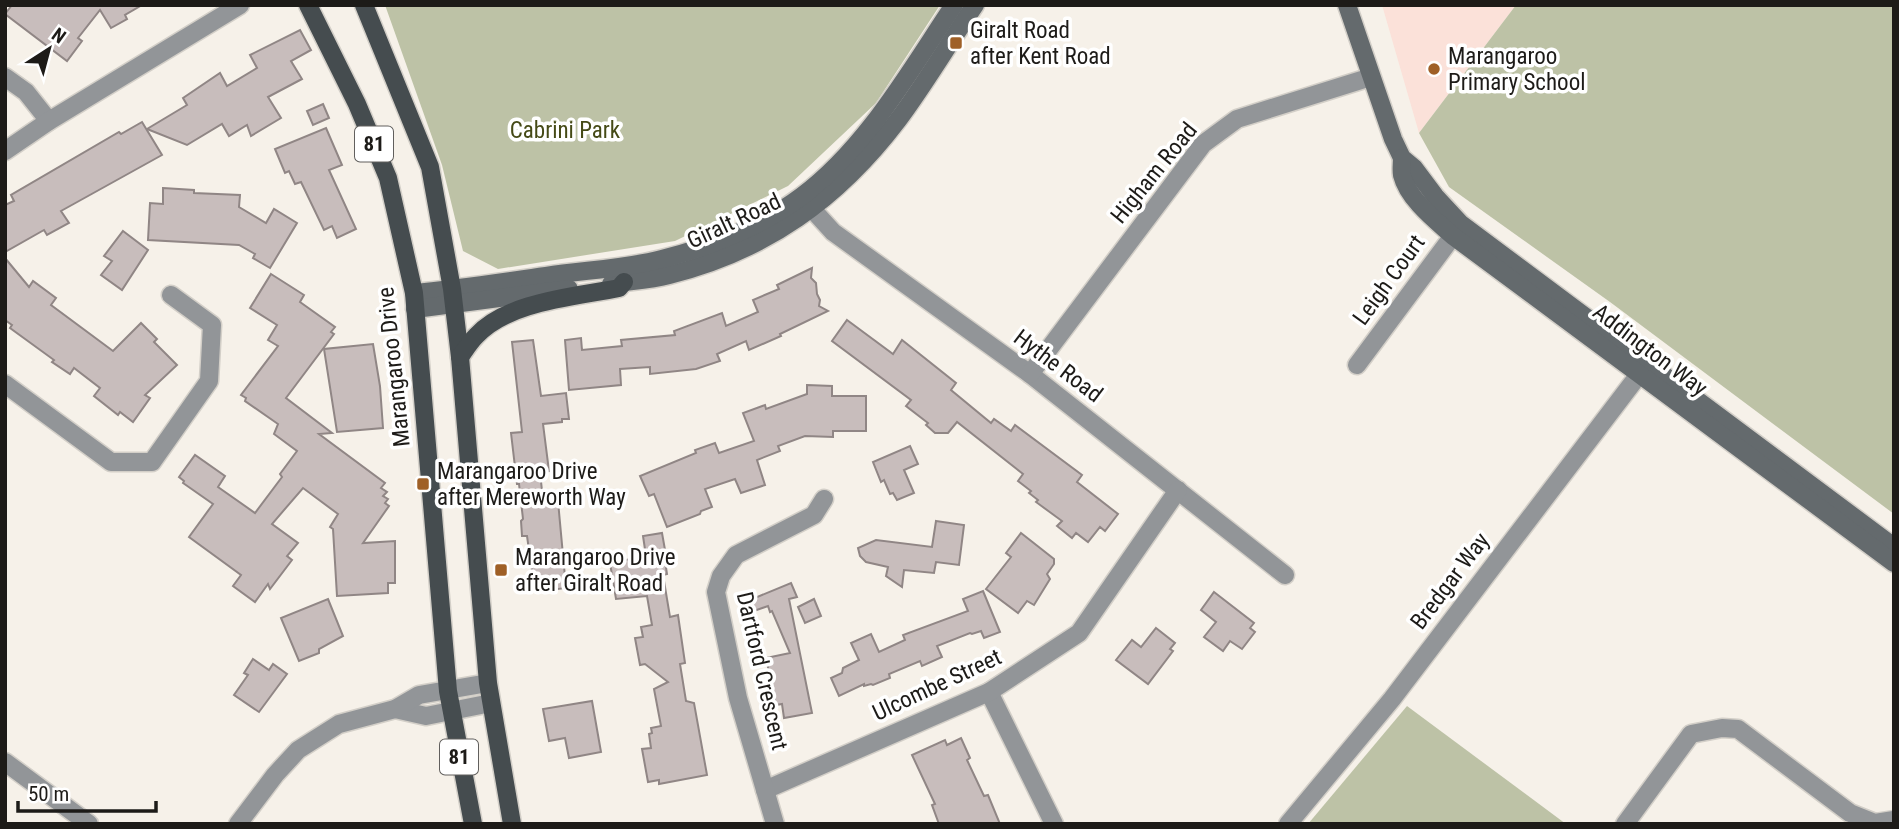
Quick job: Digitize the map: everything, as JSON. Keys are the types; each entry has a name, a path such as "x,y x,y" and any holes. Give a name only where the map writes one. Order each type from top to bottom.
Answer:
{"main road":[{"name":"Marangaroo Drive","path":"308,5 357,104 388,178 414,301 448,691 474,824"},
{"name":"81","path":"364,5 429,167 453,297 488,682 512,824"},
{"path":"460,357 477,334 510,313 619,288 624,282"}],"street":[{"path":"5,151 49,121 240,5"},
{"name":"Giralt Road","path":"414,301 666,276 701,266 781,229 807,203 825,176 874,122 954,5"},
{"name":"Giralt Road","path":"453,297 659,260 732,236 807,203 847,178 899,119 975,5"},
{"name":"Addington Way","path":"1347,5 1402,158 1435,196 1457,230 1643,369 1894,563"},
{"path":"5,77 26,92 49,121"},
{"name":"Higham Road","path":"1030,374 1203,144 1237,119 1371,77"},
{"name":"Hythe Road","path":"807,203 833,232 1030,374 1285,575"},
{"name":"Leigh Court","path":"1357,366 1457,230"},
{"path":"5,384 111,462 152,461 209,380 212,325 171,295"},
{"name":"Addington Way","path":"1643,369 1894,547"},
{"name":"Bredgar Way","path":"1288,824 1392,699 1643,369"},
{"name":"Ulcombe Street","path":"765,790 989,692 1079,633 1178,490"},
{"name":"Dartford Crescent","path":"775,824 738,698 716,592 721,576 736,555 814,515 824,499"},
{"path":"238,824 275,775 298,750 339,724 395,709 419,695 488,682"},
{"path":"989,692 1054,824"},
{"path":"395,709 426,716 491,703"},
{"path":"1625,824 1691,734 1722,728 1738,729 1850,813 1875,823 1894,820"},
{"path":"5,762 83,822"}],"shaded area":[{"name":"Marangaroo Primary School","path":"1382,5 1516,5 1419,133"}],"green space":[{"name":"Cabrini Park","path":"385,5 940,5 876,103 788,186 675,241 498,269 463,251 442,165"},
{"path":"1516,5 1894,5 1894,514 1610,302 1449,187 1419,133"},
{"path":"1407,706 1566,824 1308,824"}],"building":[{"path":"12,5 142,5 125,15 127,19 111,28 100,10 78,38 82,41 67,61 5,14"},
{"path":"300,30 311,50 291,61 302,79 268,97 281,118 251,136 247,125 229,136 222,124 187,145 147,129 187,105 183,98 220,73 227,86 257,68 250,55"},
{"path":"323,104 329,118 313,125 307,111"},
{"path":"142,122 162,155 61,211 69,223 47,235 44,230 5,252 5,205 14,201 11,195 119,132 121,134"},
{"path":"326,128 342,165 329,170 356,229 337,238 332,226 324,230 301,182 295,184 289,171 285,173 275,149"},
{"path":"163,188 194,190 194,193 240,195 239,207 266,223 274,209 297,223 270,268 253,258 255,254 239,245 148,240 150,203 163,204"},
{"path":"123,231 148,250 122,290 101,275 112,261 104,256"},
{"path":"5,258 29,287 33,281 56,298 51,305 113,351 141,323 157,339 154,342 177,365 145,395 150,398 133,422 120,412 118,415 94,396 100,388 74,368 70,374 10,328 12,325 5,320"},
{"path":"812,268 811,278 816,283 819,306 828,311 780,334 781,336 749,350 746,341 717,354 720,361 696,369 650,374 650,367 620,369 621,385 569,390 565,340 581,338 582,350 622,346 621,340 675,335 674,331 722,313 726,326 758,312 753,300 779,289 777,285"},
{"path":"271,274 304,295 300,302 335,327 331,332 334,334 286,398 332,433 319,434 385,483 381,488 387,492 383,496 388,499 385,503 389,506 363,543 395,541 395,583 388,583 388,593 337,596 333,529 330,527 338,514 303,488 272,524 298,543 287,556 292,560 270,589 268,584 255,602 233,586 241,575 189,537 213,504 183,483 179,477 195,455 225,476 218,487 255,513 282,477 280,474 297,451 274,434 278,424 245,401 246,398 241,395 278,346 268,340 277,325 250,308"},
{"path":"847,320 893,354 902,340 956,383 951,390 991,423 994,419 1011,431 1015,425 1082,475 1077,482 1118,514 1105,531 1100,527 1088,542 1076,533 1072,538 1057,526 1062,521 1036,502 1038,500 1029,493 1031,491 1018,481 1023,474 957,422 948,433 935,433 926,425 928,423 906,406 911,400 832,341"},
{"path":"533,340 541,396 566,393 569,419 543,424 549,471 540,472 543,500 558,501 566,588 535,592 527,536 522,536 523,519 511,433 522,432 512,342"},
{"path":"373,344 383,428 337,432 324,349"},
{"path":"807,385 832,386 832,396 866,396 866,431 833,431 833,437 805,436 778,446 780,451 757,460 765,485 741,493 735,479 705,489 712,507 667,527 654,494 649,496 640,476 715,443 719,453 754,441 743,413 765,405 766,409 807,394"},
{"path":"910,446 918,464 904,470 914,493 897,500 893,493 890,494 884,480 881,482 873,462"},
{"path":"936,521 964,525 959,565 936,562 934,573 904,570 902,587 886,576 888,567 866,562 860,556 858,548 876,540 932,547"},
{"path":"662,533 667,561 667,574 663,575 670,617 678,615 685,663 680,664 686,701 694,703 707,775 659,784 659,780 648,782 642,749 651,748 651,728 661,726 654,689 668,682 645,664 640,665 635,638 643,637 641,627 652,625 647,596 616,599 610,563 646,556 643,536"},
{"path":"1021,533 1054,559 1054,564 1047,574 1050,579 1034,605 1027,601 1018,613 986,589 1011,557 1006,553"},
{"path":"791,583 797,597 789,599 812,713 784,718 782,704 776,705 766,658 790,653 772,611 770,612 768,606 754,611 750,600"},
{"path":"983,591 1000,632 984,638 981,631 970,633 937,646 942,657 922,666 920,661 889,674 890,678 873,685 864,684 839,696 831,678 859,660 851,643 871,634 879,652 905,640 903,635 968,611 963,599"},
{"path":"1214,592 1254,623 1250,628 1255,632 1242,649 1230,641 1223,651 1204,637 1216,622 1201,610"},
{"path":"328,599 343,636 319,649 319,653 299,661 281,618"},
{"path":"814,599 821,616 805,623 798,607"},
{"path":"1156,628 1175,643 1170,649 1173,651 1148,684 1116,660 1132,640 1141,647"},
{"path":"253,659 269,670 273,664 287,674 259,712 234,695 248,675 244,673"},
{"path":"592,701 601,752 569,758 565,738 549,741 543,709"},
{"path":"961,738 970,758 967,760 984,796 988,795 1000,824 939,824 932,805 935,804 912,755 945,740 947,745"}],"place":[{"name":"Giralt Road after Kent Road","path":"956,43"},
{"name":"Marangaroo Primary School","path":"1434,69"},
{"name":"Marangaroo Drive after Mereworth Way","path":"423,484"},
{"name":"Marangaroo Drive after Giralt Road","path":"501,570"}]}
